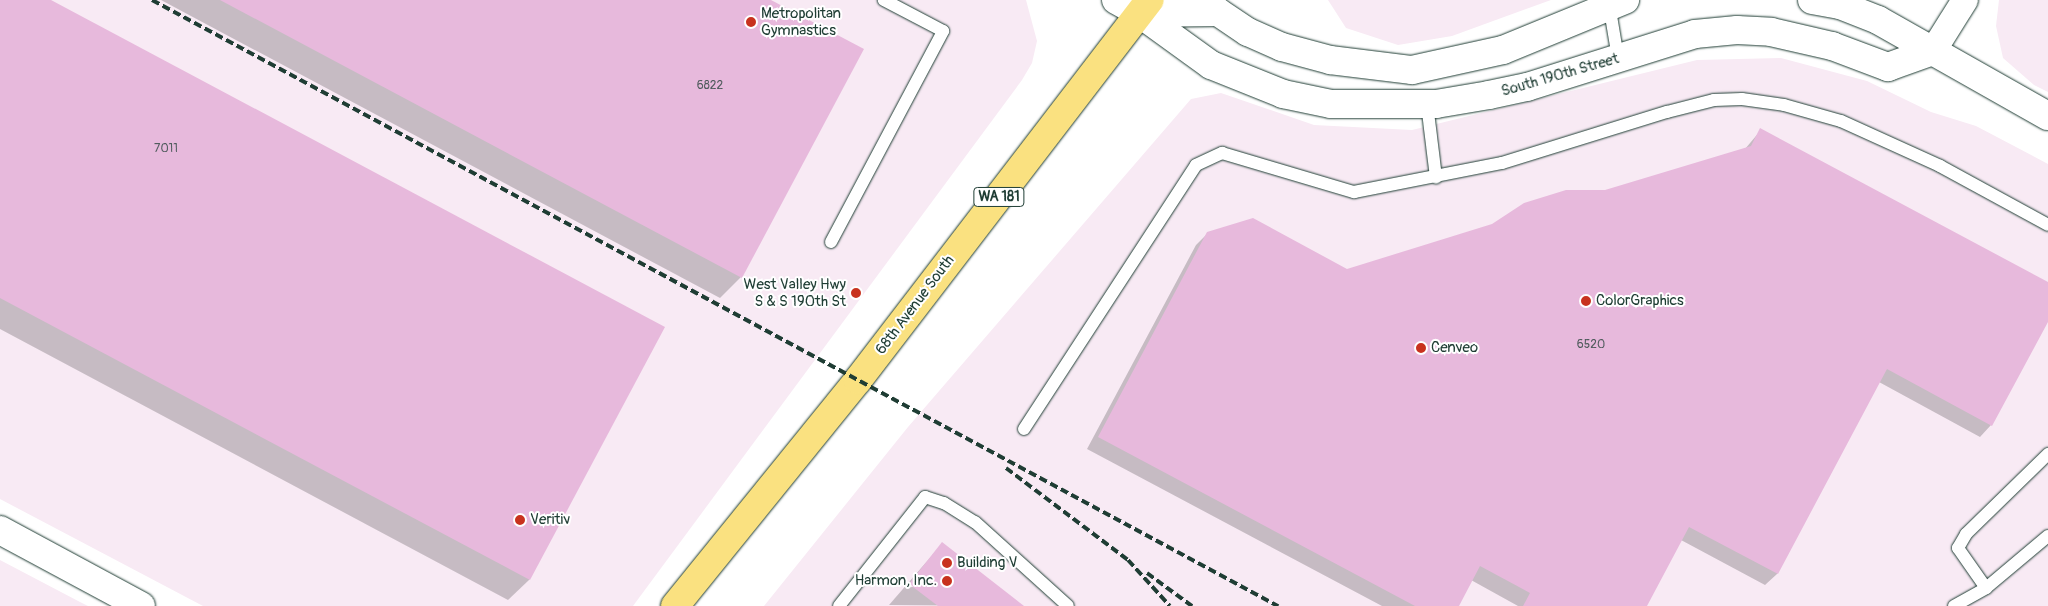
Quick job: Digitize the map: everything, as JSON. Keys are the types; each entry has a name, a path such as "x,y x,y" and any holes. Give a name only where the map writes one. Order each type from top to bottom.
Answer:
{"main road":[{"name":"68th Avenue South","path":"675,606 858,380 1135,4"}],"street":[{"path":"1812,0 1840,5 1878,20 2048,116"},
{"path":"1933,52 1965,0"},
{"path":"1135,4 1218,12 1248,32 1282,47 1330,60 1412,70 1503,50 1614,2"},
{"name":"South 190th Street","path":"1135,4 1211,65 1283,94 1331,104 1426,104 1527,87 1695,34 1737,30 1771,32 1832,46 1888,67 1933,52"},
{"path":"0,530 141,606"}],"lane":[{"path":"831,242 943,31 884,0"},
{"path":"1614,2 1618,58"},
{"path":"1024,429 1196,165 1209,157 1222,153 1354,192 1502,163 1667,112 1714,100 1742,99 1784,105 1841,121 1940,166 2048,225"},
{"path":"1426,104 1436,177"},
{"path":"1986,588 1958,548 1966,534 2048,454"},
{"path":"839,606 925,497 944,503 975,522 1068,606"},
{"path":"1954,606 1986,588 2048,536"}],"shaded area":[{"path":"0,0 1026,0 1037,41 1032,63 1022,80 633,606 203,606 0,499"},
{"path":"1328,0 1551,0 1452,36 1398,45 1346,28"},
{"path":"1999,0 2048,0 2048,92 2034,85 2003,58 1996,26"},
{"path":"1781,58 1867,81 1931,112 1976,126 2048,164 2048,606 764,606 908,427 1191,99 1221,93 1314,125 1412,130 1697,60"},
{"path":"0,560 80,602 88,606 0,606"}],"building":[{"path":"0,0 51,0 665,327 530,580 0,298"},
{"path":"220,0 771,0 864,49 742,278"},
{"path":"1760,128 2048,282 2048,322 1992,426 1887,369 1778,574 1689,527 1647,606 1523,606 1530,593 1480,566 1459,606 1415,606 1098,437 1207,232 1253,218 1347,269 1492,224 1524,203 1566,190 1605,190 1751,146"},
{"name":"Building V","path":"942,542 1024,606 938,606 909,584"}],"railway":[{"path":"152,0 1278,606"},
{"path":"1006,468 1128,560 1170,606"},
{"path":"1147,573 1192,606"}],"place":[{"name":"Metropolitan Gymnastics","path":"751,22"},
{"name":"West Valley Hwy S & S 190th St","path":"856,293"},
{"name":"ColorGraphics","path":"1586,301"},
{"name":"Cenveo","path":"1421,348"},
{"name":"Veritiv","path":"520,520"},
{"name":"Building V","path":"947,563"},
{"name":"Harmon, Inc.","path":"947,581"}]}
